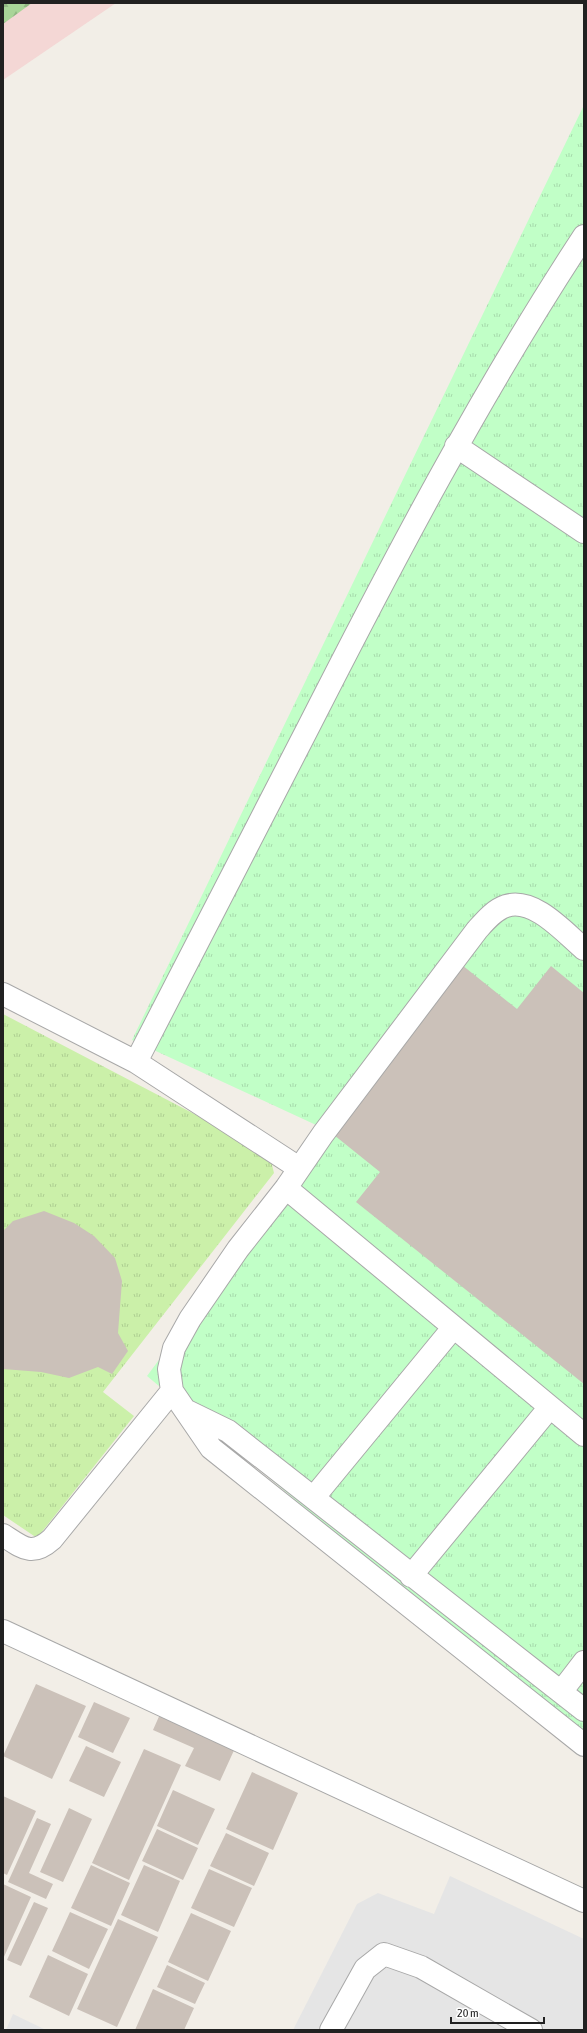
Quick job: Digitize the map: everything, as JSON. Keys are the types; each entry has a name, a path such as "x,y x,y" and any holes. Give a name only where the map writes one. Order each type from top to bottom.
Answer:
{"street":[{"path":"136,1062 378,592 456,446 561,270 584,236"},
{"path":"456,446 584,532"},
{"path":"584,949 536,909 520,904 505,906 490,916 468,942 299,1168 286,1188 238,1249 187,1325 174,1348 169,1370 172,1391 211,1448 584,1745"},
{"path":"3,994 136,1062 299,1168"},
{"path":"286,1188 584,1436"},
{"path":"314,1497 453,1328"},
{"path":"3,1535 30,1550 42,1548 52,1539 172,1391"},
{"path":"411,1576 550,1408"},
{"path":"184,1410 228,1431 314,1497 411,1576 584,1710"},
{"path":"3,1631 584,1901"},
{"path":"561,1692 584,1662"},
{"path":"331,2030 365,1969 384,1954 421,1967 531,2030"}],"shaded area":[{"path":"3,3 116,3 3,80"},
{"path":"450,1876 584,1939 584,2030 293,2030 357,1904 378,1893 434,1914"},
{"path":"13,2014 46,2030 6,2030"}],"green space":[{"path":"3,3 32,3 3,24"},
{"path":"584,105 584,1741 147,1376 329,1131 132,1040"},
{"path":"3,1014 269,1153 274,1173 103,1392 134,1416 37,1538 3,1515"}],"building":[{"path":"462,965 517,1009 551,966 584,993 584,1384 356,1202 380,1172 329,1131"},
{"path":"44,1211 74,1223 94,1236 115,1258 122,1281 118,1333 128,1351 112,1374 98,1367 69,1378 41,1372 3,1369 3,1231 13,1221"},
{"path":"36,1684 86,1706 52,1779 3,1756"},
{"path":"94,1702 130,1718 113,1753 78,1737"},
{"path":"161,1712 236,1746 220,1781 185,1766 194,1748 153,1730"},
{"path":"86,1746 121,1762 104,1797 69,1781"},
{"path":"144,1749 181,1765 129,1880 92,1863"},
{"path":"252,1772 298,1793 273,1850 226,1829"},
{"path":"173,1790 215,1809 198,1845 157,1826"},
{"path":"3,1796 36,1811 7,1875 3,1873"},
{"path":"69,1808 92,1819 63,1882 40,1872"},
{"path":"37,1818 51,1824 29,1873 53,1884 46,1899 8,1882"},
{"path":"157,1829 198,1848 183,1880 142,1861"},
{"path":"226,1833 269,1853 254,1886 210,1866"},
{"path":"91,1865 130,1883 111,1926 71,1908"},
{"path":"144,1865 180,1881 158,1932 121,1915"},
{"path":"209,1869 252,1888 234,1927 191,1908"},
{"path":"3,1884 31,1897 3,1959"},
{"path":"34,1902 48,1908 21,1966 7,1960"},
{"path":"70,1912 108,1929 89,1969 52,1951"},
{"path":"191,1913 231,1931 208,1981 168,1962"},
{"path":"118,1919 158,1937 117,2027 77,2009"},
{"path":"48,1955 88,1974 69,2016 29,1997"},
{"path":"167,1965 205,1983 195,2004 157,1987"},
{"path":"153,1989 194,2008 184,2030 135,2030"}]}
